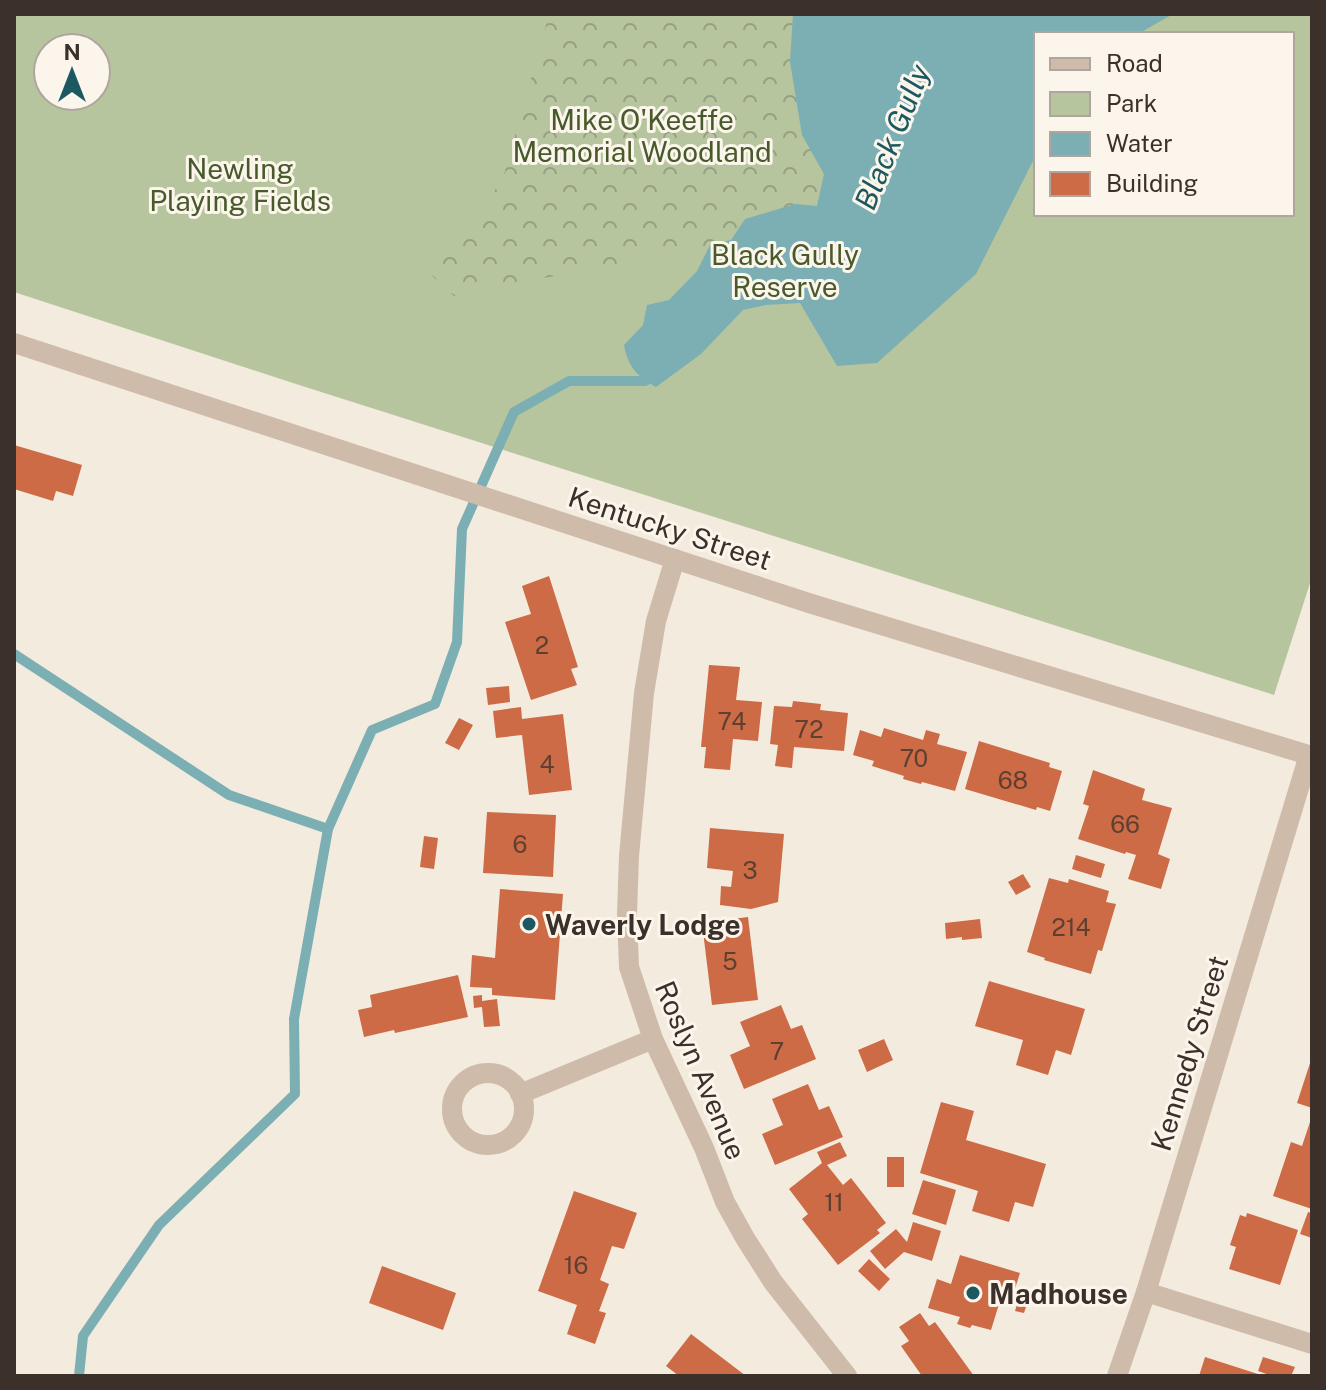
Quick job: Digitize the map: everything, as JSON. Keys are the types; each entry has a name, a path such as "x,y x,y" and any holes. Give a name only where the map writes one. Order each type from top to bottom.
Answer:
{"street":[{"name":"Kentucky Street","path":"14,343 812,604 1311,752"},
{"name":"Roslyn Avenue","path":"675,559 656,621 644,693 629,856 629,967 653,1039 704,1148 725,1202 773,1282 847,1376"},
{"name":"Kennedy Street","path":"1117,1376 1146,1292 1311,752"},
{"path":"520,1094 653,1039"},
{"path":"1146,1292 1312,1344"}],"green space":[{"name":"Black Gully Reserve","path":"14,14 1312,14 1312,577 1274,695 14,292"},
{"name":"Mike O'Keeffe Memorial Woodland","path":"549,14 793,14 790,62 802,135 824,174 817,207 795,204 731,240 454,296 425,269 502,182"}],"water":[{"path":"793,14 1173,14 1142,32 1034,32 1034,159 976,274 877,363 837,366 800,303 766,305 743,310 701,354 656,387 634,370 624,345 643,325 647,305 669,300 697,271 710,245 731,240 745,219 795,204 817,206 824,174 802,135 790,62"}],"building":[{"path":"14,445 82,465 73,496 56,491 53,501 14,489"},
{"path":"549,576 578,667 571,669 577,685 531,700 505,622 531,614 522,586"},
{"path":"709,665 740,667 736,700 762,702 758,741 733,739 730,770 704,768 706,747 701,747"},
{"path":"509,686 510,702 488,705 486,688"},
{"path":"793,701 821,704 820,710 848,713 844,751 794,747 792,768 775,766 778,745 770,744 774,706 792,707"},
{"path":"521,707 522,719 563,714 572,790 529,795 522,735 496,738 493,711"},
{"path":"459,718 473,725 459,750 445,743"},
{"path":"884,728 923,740 926,730 940,734 937,744 967,752 955,791 903,779 904,776 872,766 874,761 853,755 860,730 881,737"},
{"path":"979,741 1050,763 1049,767 1062,771 1050,811 1037,807 1036,810 965,789"},
{"path":"1093,770 1145,789 1142,800 1172,808 1158,854 1170,859 1161,889 1128,879 1136,855 1078,839 1089,806 1083,804"},
{"path":"487,812 556,815 553,877 483,873"},
{"path":"710,828 784,834 778,902 751,909 720,905 721,886 731,887 733,871 707,868"},
{"path":"424,836 438,838 434,869 420,867"},
{"path":"1076,855 1105,864 1101,878 1072,869"},
{"path":"1023,874 1031,887 1016,895 1008,882"},
{"path":"1049,878 1068,883 1069,879 1109,891 1106,902 1116,904 1102,951 1098,950 1091,974 1027,952"},
{"name":"Waverly Lodge","path":"500,889 563,894 555,1000 492,995 492,988 470,987 472,955 495,958"},
{"path":"748,917 758,1000 712,1005 702,923"},
{"path":"980,919 982,938 946,939 945,923"},
{"path":"458,975 468,1017 364,1037 358,1010 372,1007 370,995"},
{"path":"989,981 1085,1009 1071,1055 1056,1050 1048,1075 1016,1065 1023,1040 975,1026"},
{"path":"482,995 482,1001 497,999 500,1026 484,1027 482,1007 474,1008 473,996"},
{"path":"781,1005 791,1029 802,1025 816,1059 744,1089 730,1055 750,1046 740,1022"},
{"path":"884,1039 893,1060 867,1072 858,1050"},
{"path":"1312,1060 1312,1108 1297,1103"},
{"path":"808,1084 819,1110 829,1106 843,1137 775,1165 762,1134 783,1125 772,1099"},
{"path":"941,1102 974,1111 966,1140 1046,1164 1033,1207 1015,1202 1009,1222 972,1211 978,1191 920,1173"},
{"path":"1311,1119 1312,1209 1273,1196 1291,1142 1302,1146"},
{"path":"840,1142 847,1156 827,1165 843,1185 851,1178 886,1223 877,1230 880,1233 838,1265 802,1219 808,1214 789,1189 822,1163 817,1152"},
{"path":"887,1157 904,1157 904,1187 887,1187"},
{"path":"923,1180 956,1190 946,1225 912,1214"},
{"path":"574,1191 637,1213 624,1249 612,1246 600,1280 609,1284 599,1311 606,1313 595,1344 567,1334 577,1305 538,1291"},
{"path":"1308,1212 1312,1213 1312,1238 1300,1234"},
{"path":"1247,1213 1298,1230 1280,1285 1229,1269 1236,1247 1230,1245 1240,1215 1246,1217"},
{"path":"913,1222 941,1231 932,1261 904,1252 885,1269 870,1251 896,1229 907,1242"},
{"name":"Madhouse","path":"960,1255 1020,1273 1010,1304 1000,1301 991,1330 957,1324 960,1317 928,1308 937,1279 951,1284"},
{"path":"869,1259 890,1279 879,1291 858,1271"},
{"path":"382,1266 456,1293 443,1330 369,1303"},
{"path":"1018,1301 1027,1304 1024,1313 1015,1311"},
{"path":"920,1313 929,1326 935,1322 974,1376 922,1376 901,1346 909,1341 899,1327"},
{"path":"691,1334 746,1376 679,1376 666,1366"},
{"path":"1205,1357 1261,1375 1199,1376"},
{"path":"1263,1357 1295,1367 1291,1376 1272,1376 1258,1371"}],"waterway":[{"name":"Black Gully","path":"79,1376 83,1336 159,1225 295,1094 294,1019 328,829 372,730 435,704 457,642 462,529 514,412 569,381 645,381 655,375"},
{"path":"14,654 229,795 328,829"}],"place":[{"name":"Waverly Lodge","path":"529,924"},
{"name":"Madhouse","path":"973,1293"}],"park label":[{"name":"Newling Playing Fields","path":"240,184"}]}
